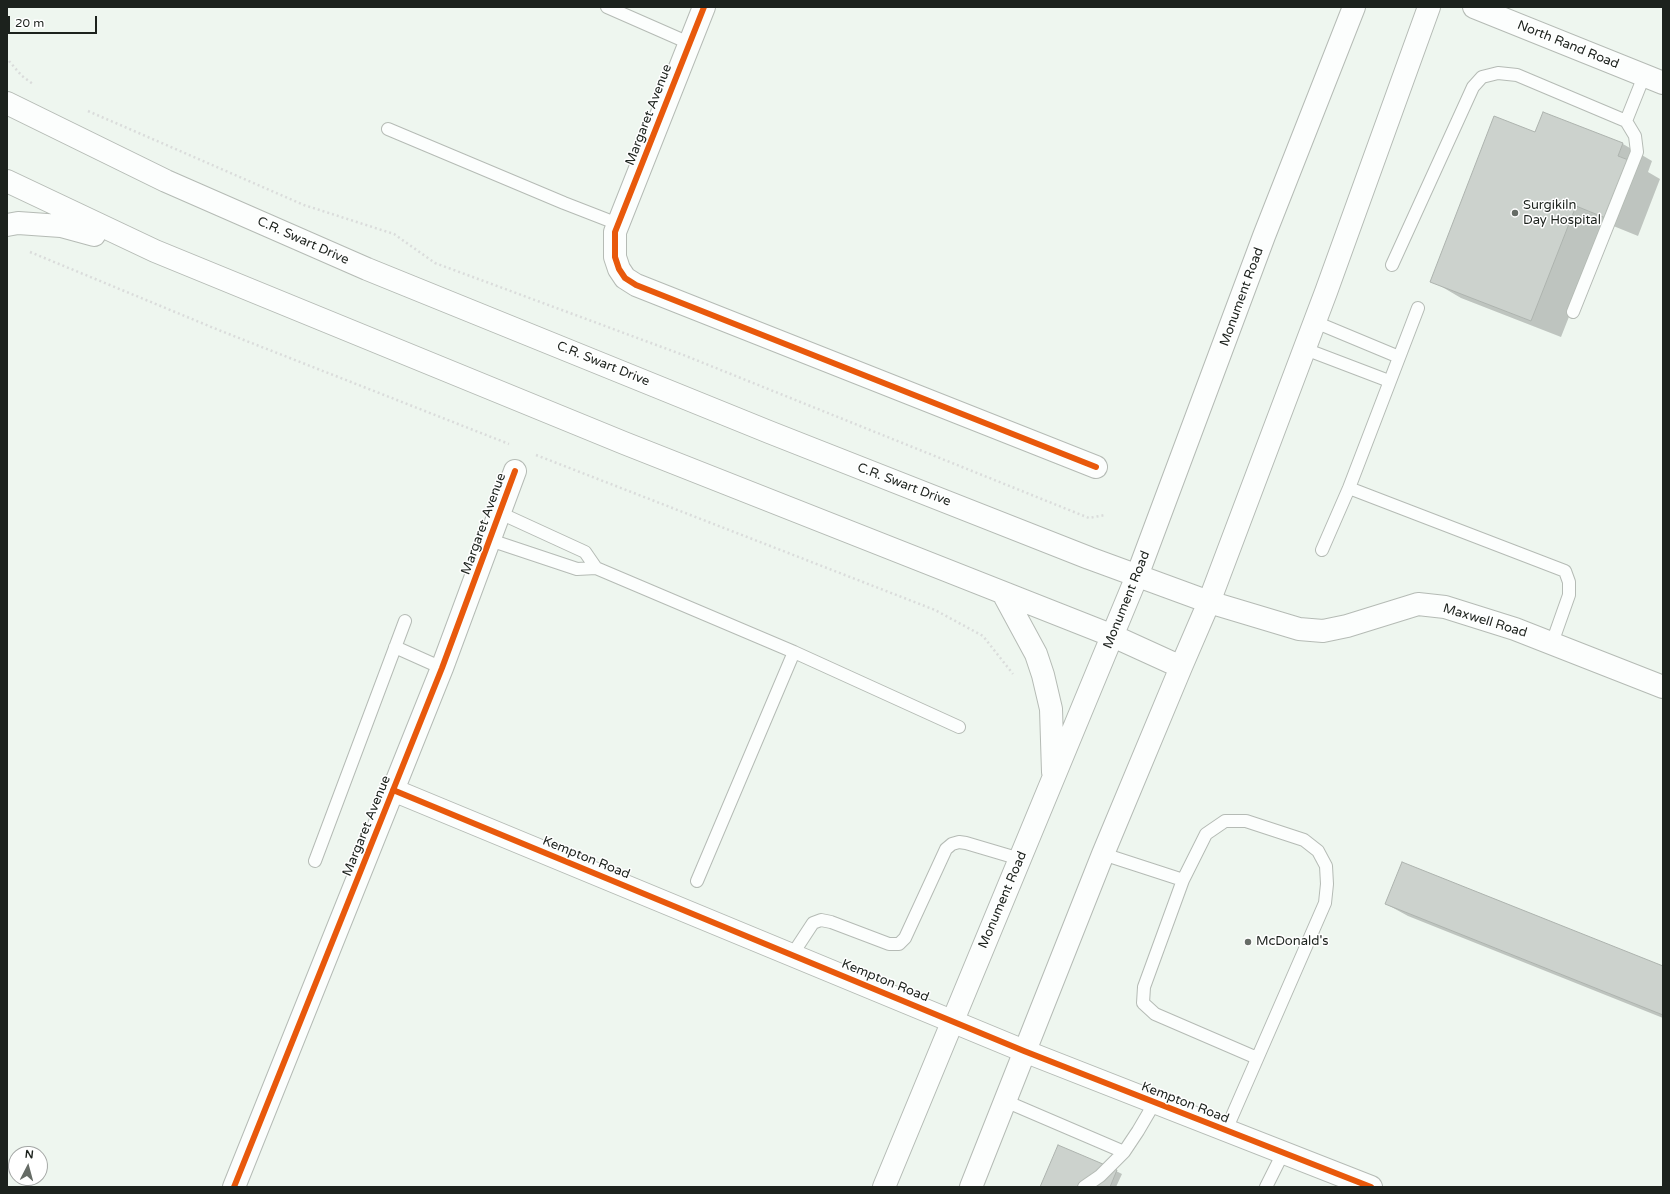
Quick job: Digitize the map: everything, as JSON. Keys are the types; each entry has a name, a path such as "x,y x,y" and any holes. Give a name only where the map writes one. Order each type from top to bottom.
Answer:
{"main road":[{"name":"Margaret Avenue","path":"704,7 617,228 614,256 619,269 625,278 636,285 1096,467"},
{"name":"Monument Road","path":"884,1187 1137,576 1264,236 1354,7"},
{"path":"971,1187 1024,1051 1104,854 1209,602 1315,322 1429,7"},
{"name":"North Rand Road","path":"1474,7 1654,80"},
{"name":"C.R. Swart Drive","path":"7,103 166,180 367,269 762,429 1137,576 1209,602"},
{"path":"7,181 155,252 631,446 1113,636 1181,667"},
{"path":"7,225 18,223 61,226 155,252"},
{"name":"Margaret Avenue","path":"234,1187 442,668 515,471"},
{"path":"1002,593 1036,654 1043,674 1051,709 1053,780"},
{"name":"Maxwell Road","path":"1209,602 1299,629 1324,631 1347,626 1418,604 1445,607 1515,629 1663,687"},
{"name":"Kempton Road","path":"393,790 1024,1051 1371,1187"}],"lane":[{"path":"608,7 690,43"},
{"path":"1392,265 1473,87 1482,77 1498,73 1518,76 1626,121 1635,136 1637,152 1573,312"},
{"path":"1626,121 1654,80"},
{"path":"388,129 557,200 617,228"},
{"path":"1322,550 1349,488 1418,308"},
{"path":"1315,322 1399,357"},
{"path":"1305,348 1389,381"},
{"path":"1349,488 1565,571 1569,582 1569,595 1552,643"},
{"path":"500,513 585,552 596,568"},
{"path":"490,540 577,569 596,568 794,652 959,727"},
{"path":"315,861 405,621"},
{"path":"395,647 442,668"},
{"path":"697,881 794,652"},
{"path":"1226,1130 1325,904 1327,884 1326,866 1318,851 1304,840 1246,821 1225,821 1206,834 1183,880 1144,987 1144,1003 1155,1014 1257,1058"},
{"path":"792,955 813,923 821,920 831,922 889,944 899,944 905,938 946,849 952,844 959,842 966,843 1020,860"},
{"path":"1104,854 1183,880"},
{"path":"1005,1101 1124,1152"},
{"path":"1084,1187 1100,1176 1124,1152 1155,1102"},
{"path":"1266,1187 1283,1153"}],"path":[{"path":"9,61 22,76 35,86"},
{"path":"81,108 304,206 394,234 435,263 686,356 1089,518 1104,515"}],"building":[{"name":"Surgikiln Day Hospital","path":"1543,112 1623,143 1618,156 1631,161 1608,219 1576,206 1531,321 1430,282 1494,116 1535,132"},
{"path":"1402,862 1663,966 1663,1015 1385,904"},
{"path":"1058,1145 1117,1170 1110,1187 1040,1187"}],"cycle path":[{"path":"704,7 615,232 615,257 619,269 625,278 636,285 1096,467"},
{"path":"234,1187 442,668 515,471"},
{"path":"393,790 1024,1051 1371,1187"}],"place":[{"name":"Surgikiln Day Hospital","path":"1515,213"},
{"name":"McDonald's","path":"1248,942"}]}
